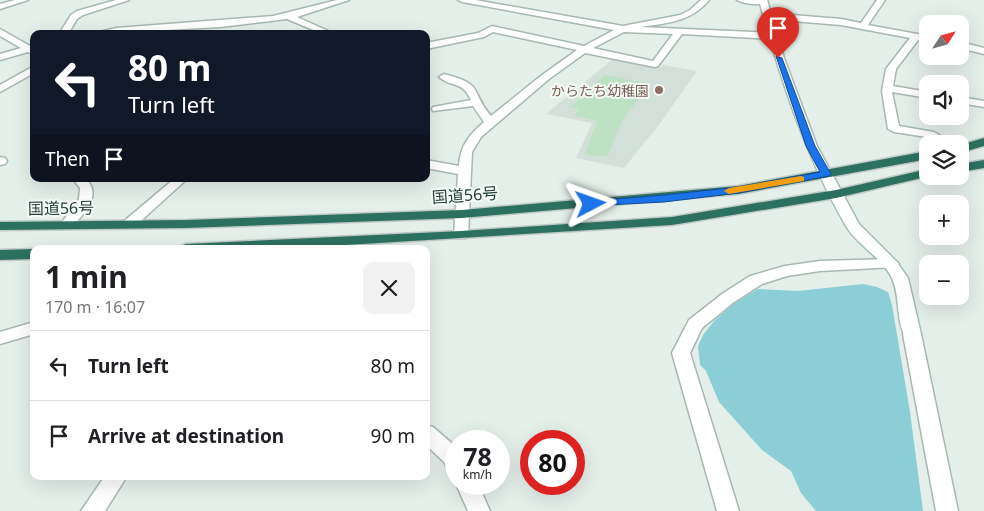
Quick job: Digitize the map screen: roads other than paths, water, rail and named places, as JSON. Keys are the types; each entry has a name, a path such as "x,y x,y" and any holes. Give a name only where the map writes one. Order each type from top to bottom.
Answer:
{"highway":[{"path":"969,146 984,142"},
{"name":"国道56号","path":"0,226 186,224 462,214 664,198 738,190 919,157"},
{"path":"969,166 984,164"},
{"path":"294,245 672,221 836,194 919,175"},
{"path":"0,255 30,254"}],"street":[{"path":"0,7 24,0"},
{"path":"66,30 74,17 80,13 125,0"},
{"path":"130,30 261,21 288,16 344,0"},
{"path":"462,0 622,29 774,36"},
{"path":"505,9 518,0"},
{"path":"461,235 466,152 476,135 555,69 587,48 622,29 644,23 672,20 690,14 705,0"},
{"path":"742,0 764,1 778,58 811,146 853,226 891,264 900,278 947,511"},
{"path":"863,26 881,0"},
{"path":"288,16 321,30"},
{"path":"768,16 825,20 919,38"},
{"path":"430,45 473,37 492,29 655,64 679,32"},
{"path":"0,32 30,48"},
{"path":"915,37 891,69 888,88 894,128 932,135"},
{"path":"969,47 984,51"},
{"path":"0,57 30,50"},
{"path":"0,89 30,71"},
{"path":"444,77 466,84 481,111 491,123"},
{"path":"888,88 919,93"},
{"path":"437,109 477,102"},
{"path":"969,102 984,104"},
{"path":"430,165 464,171"},
{"path":"67,225 86,199 87,187 82,182"},
{"path":"128,225 178,182"},
{"path":"728,511 681,353 695,324 728,298 756,280 785,271 820,266 891,264"},
{"path":"0,338 30,329"},
{"path":"430,437 445,450"},
{"path":"92,511 113,480"},
{"path":"472,495 479,511"}],"water":[{"path":"863,284 888,292 892,305 910,412 923,511 816,511 801,493 791,471 762,450 719,402 706,371 700,365 698,346 703,335 714,321 736,302 758,289 798,291"}],"place":[{"name":"からたち幼稚園","path":"659,90"}]}
